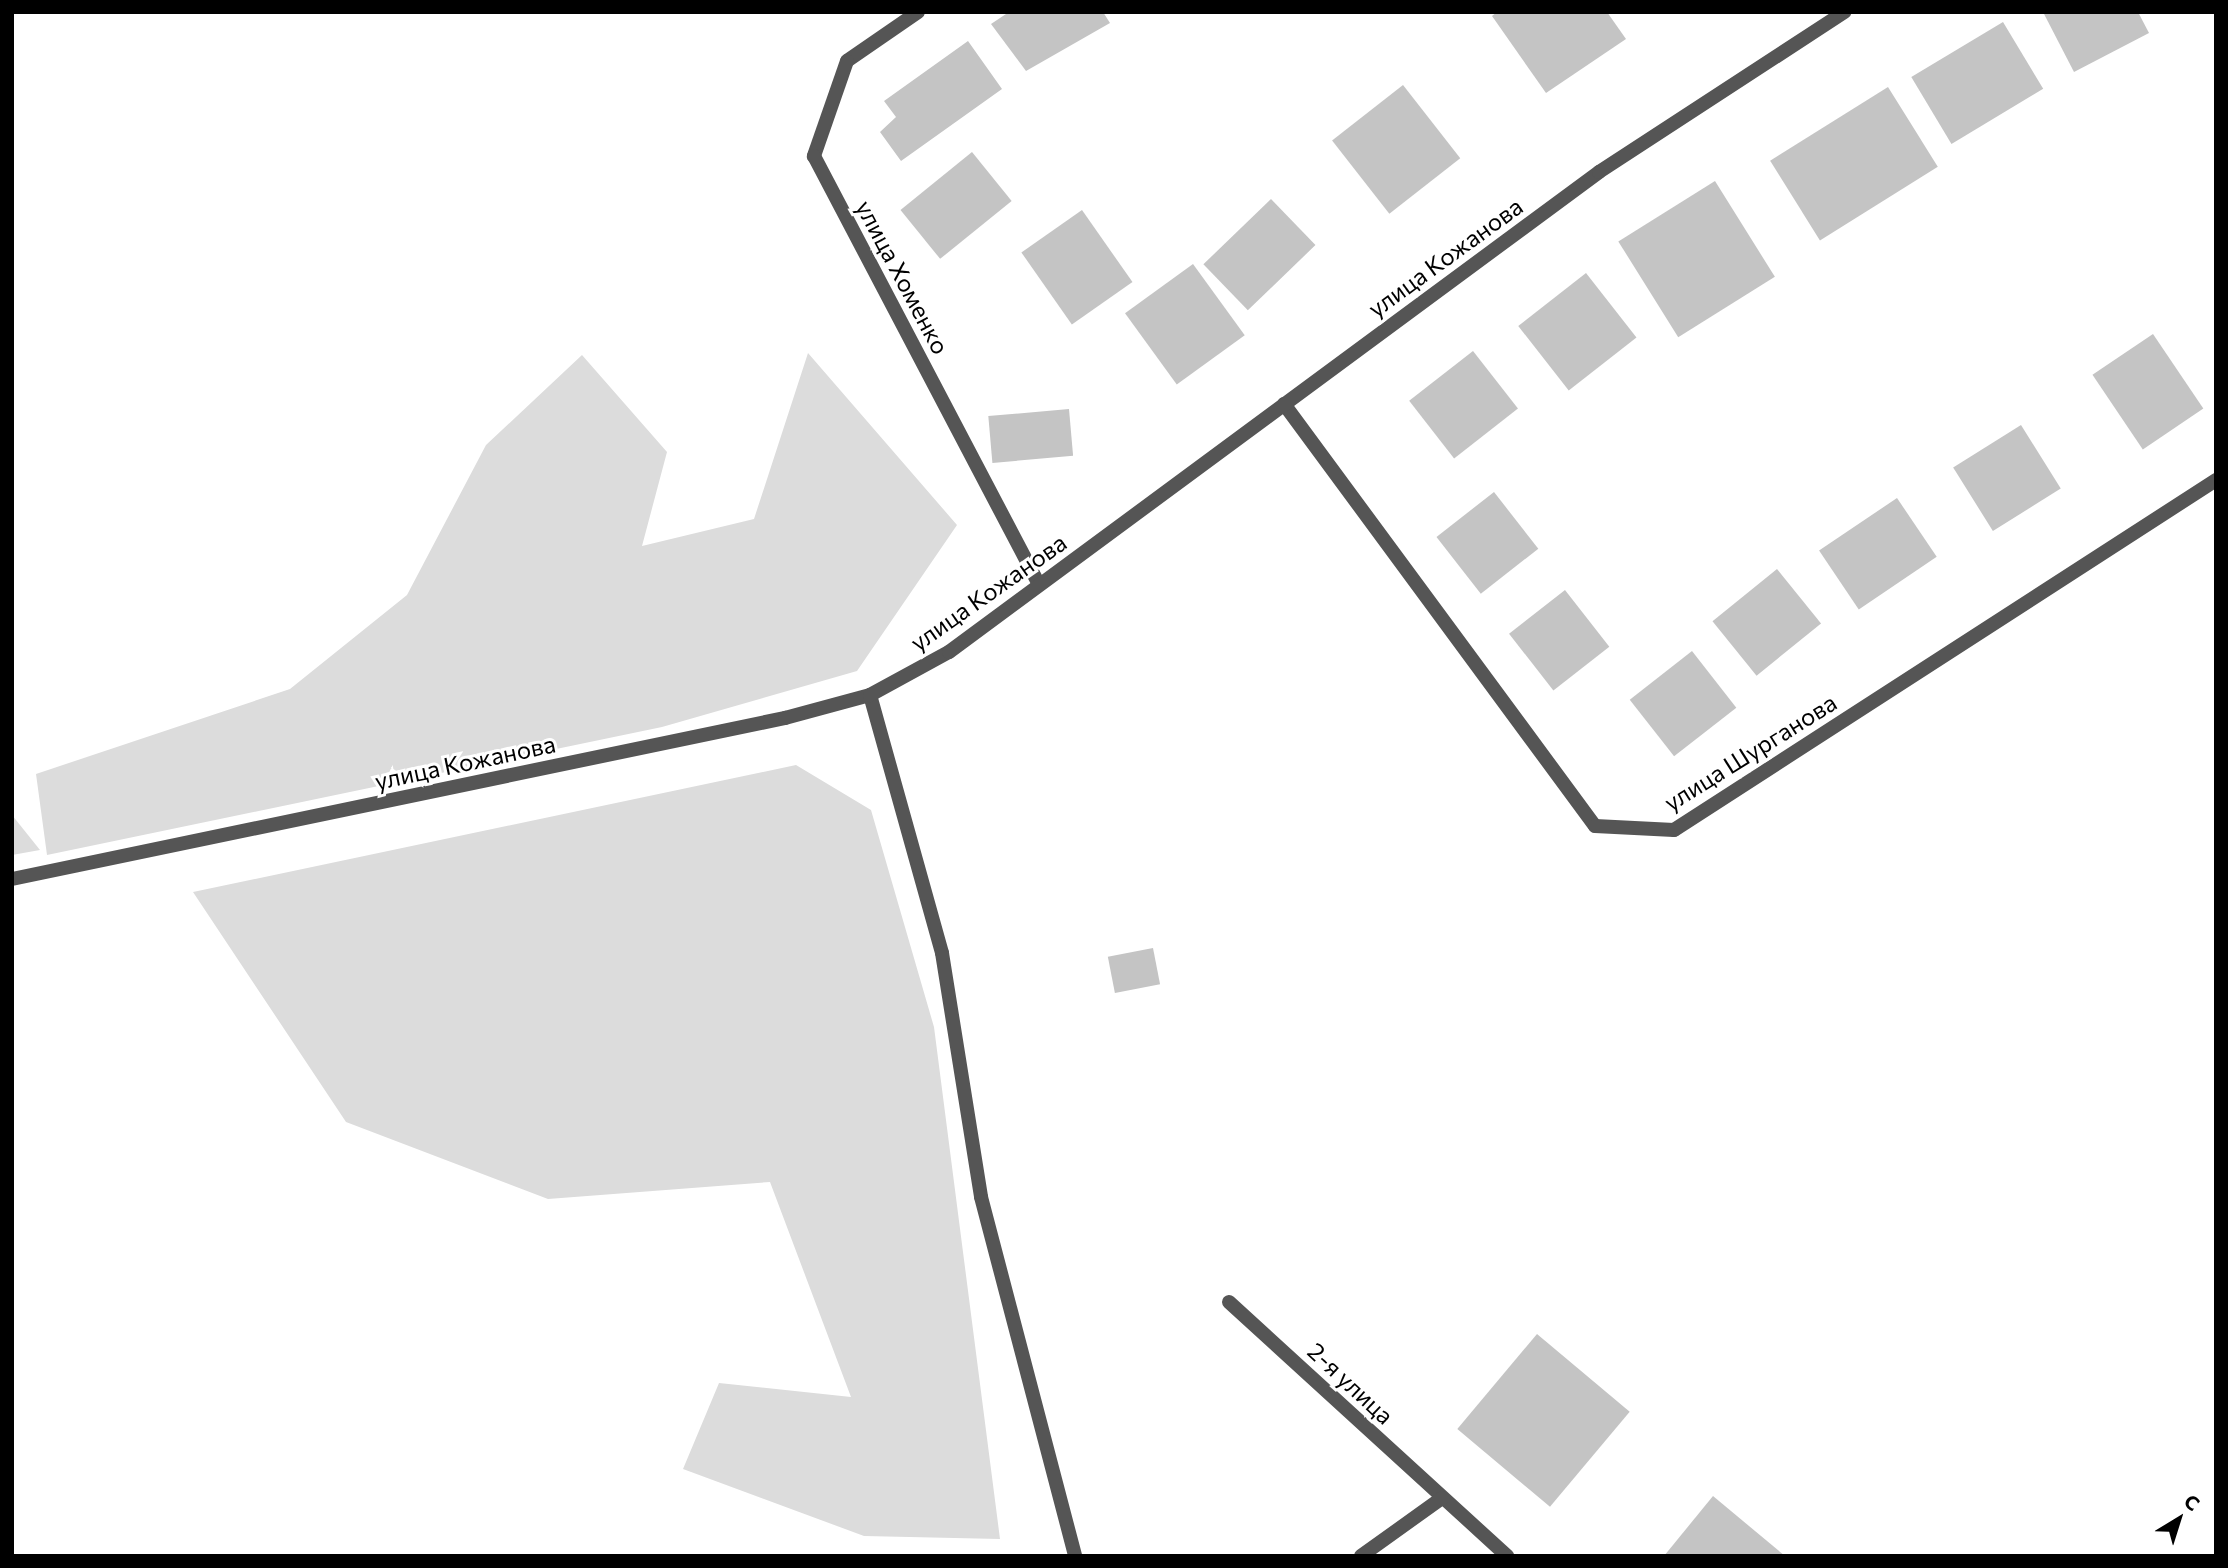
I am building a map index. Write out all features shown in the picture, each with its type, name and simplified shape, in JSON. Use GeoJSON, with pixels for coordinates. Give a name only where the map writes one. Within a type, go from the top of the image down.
{"type":"FeatureCollection","features":[{"type":"Feature","properties":{"kind":"street","name":"улица Хоменко"},"geometry":{"type":"LineString","coordinates":[[918,12],[847,61],[814,156],[1040,585]]}},
{"type":"Feature","properties":{"kind":"street","name":"улица Кожанова"},"geometry":{"type":"LineString","coordinates":[[12,879],[785,718],[870,695],[949,652],[1599,172],[1843,12]]}},
{"type":"Feature","properties":{"kind":"street","name":"улица Шурганова"},"geometry":{"type":"LineString","coordinates":[[1284,404],[1595,826],[1674,830],[2216,480]]}},
{"type":"Feature","properties":{"kind":"street"},"geometry":{"type":"LineString","coordinates":[[870,695],[942,953],[981,1197],[1075,1556]]}},
{"type":"Feature","properties":{"kind":"street","name":"2-я улица"},"geometry":{"type":"LineString","coordinates":[[1229,1302],[1507,1556]]}},
{"type":"Feature","properties":{"kind":"street"},"geometry":{"type":"LineString","coordinates":[[1361,1556],[1442,1498]]}},
{"type":"Feature","properties":{"kind":"shaded area"},"geometry":{"type":"Polygon","coordinates":[[[808,353],[957,525],[857,671],[662,727],[47,855],[36,774],[290,689],[407,595],[486,445],[582,355],[667,452],[642,546],[754,519],[808,353]]]}},
{"type":"Feature","properties":{"kind":"shaded area"},"geometry":{"type":"Polygon","coordinates":[[[796,765],[871,810],[934,1027],[1000,1539],[864,1536],[683,1469],[719,1383],[851,1397],[770,1182],[548,1199],[346,1122],[193,892],[796,765]]]}},
{"type":"Feature","properties":{"kind":"shaded area"},"geometry":{"type":"Polygon","coordinates":[[[12,815],[40,850],[12,855],[12,815]]]}},
{"type":"Feature","properties":{"kind":"building"},"geometry":{"type":"Polygon","coordinates":[[[1009,12],[1103,12],[1110,23],[1026,71],[991,24],[1009,12]]]}},
{"type":"Feature","properties":{"kind":"building"},"geometry":{"type":"Polygon","coordinates":[[[1497,12],[1607,12],[1626,39],[1546,93],[1492,16],[1497,12]]]}},
{"type":"Feature","properties":{"kind":"building"},"geometry":{"type":"Polygon","coordinates":[[[2043,12],[2138,12],[2149,33],[2074,72],[2043,12]]]}},
{"type":"Feature","properties":{"kind":"building"},"geometry":{"type":"Polygon","coordinates":[[[2003,22],[2043,89],[1951,144],[1911,77],[2003,22]]]}},
{"type":"Feature","properties":{"kind":"building"},"geometry":{"type":"Polygon","coordinates":[[[968,41],[1002,89],[901,161],[880,132],[896,117],[884,101],[968,41]]]}},
{"type":"Feature","properties":{"kind":"building"},"geometry":{"type":"Polygon","coordinates":[[[1403,85],[1460,158],[1389,214],[1332,140],[1403,85]]]}},
{"type":"Feature","properties":{"kind":"building"},"geometry":{"type":"Polygon","coordinates":[[[1888,87],[1938,167],[1820,240],[1770,161],[1888,87]]]}},
{"type":"Feature","properties":{"kind":"building"},"geometry":{"type":"Polygon","coordinates":[[[972,152],[1012,201],[940,259],[901,210],[972,152]]]}},
{"type":"Feature","properties":{"kind":"building"},"geometry":{"type":"Polygon","coordinates":[[[1715,181],[1775,277],[1678,337],[1618,241],[1715,181]]]}},
{"type":"Feature","properties":{"kind":"building"},"geometry":{"type":"Polygon","coordinates":[[[1271,199],[1315,245],[1248,310],[1203,264],[1271,199]]]}},
{"type":"Feature","properties":{"kind":"building"},"geometry":{"type":"Polygon","coordinates":[[[1082,210],[1132,282],[1072,325],[1021,252],[1082,210]]]}},
{"type":"Feature","properties":{"kind":"building"},"geometry":{"type":"Polygon","coordinates":[[[1193,264],[1245,335],[1177,385],[1125,313],[1193,264]]]}},
{"type":"Feature","properties":{"kind":"building"},"geometry":{"type":"Polygon","coordinates":[[[1586,273],[1636,338],[1569,391],[1518,326],[1586,273]]]}},
{"type":"Feature","properties":{"kind":"building"},"geometry":{"type":"Polygon","coordinates":[[[2153,334],[2203,409],[2143,449],[2092,375],[2153,334]]]}},
{"type":"Feature","properties":{"kind":"building"},"geometry":{"type":"Polygon","coordinates":[[[1473,351],[1518,409],[1454,458],[1409,401],[1473,351]]]}},
{"type":"Feature","properties":{"kind":"building"},"geometry":{"type":"Polygon","coordinates":[[[1069,409],[1073,456],[992,463],[988,416],[1069,409]]]}},
{"type":"Feature","properties":{"kind":"building"},"geometry":{"type":"Polygon","coordinates":[[[2021,425],[2061,489],[1993,531],[1953,467],[2021,425]]]}},
{"type":"Feature","properties":{"kind":"building"},"geometry":{"type":"Polygon","coordinates":[[[1494,492],[1538,549],[1481,594],[1436,537],[1494,492]]]}},
{"type":"Feature","properties":{"kind":"building"},"geometry":{"type":"Polygon","coordinates":[[[1897,498],[1937,557],[1859,609],[1819,551],[1897,498]]]}},
{"type":"Feature","properties":{"kind":"building"},"geometry":{"type":"Polygon","coordinates":[[[1777,569],[1821,623],[1757,676],[1712,621],[1777,569]]]}},
{"type":"Feature","properties":{"kind":"building"},"geometry":{"type":"Polygon","coordinates":[[[1565,590],[1609,647],[1553,690],[1509,634],[1565,590]]]}},
{"type":"Feature","properties":{"kind":"building"},"geometry":{"type":"Polygon","coordinates":[[[1692,651],[1736,708],[1674,756],[1630,700],[1692,651]]]}},
{"type":"Feature","properties":{"kind":"building"},"geometry":{"type":"Polygon","coordinates":[[[1153,948],[1160,984],[1115,993],[1108,957],[1153,948]]]}},
{"type":"Feature","properties":{"kind":"building"},"geometry":{"type":"Polygon","coordinates":[[[1537,1334],[1630,1412],[1550,1507],[1457,1429],[1537,1334]]]}},
{"type":"Feature","properties":{"kind":"building"},"geometry":{"type":"Polygon","coordinates":[[[1713,1496],[1785,1556],[1664,1556],[1713,1496]]]}}]}
